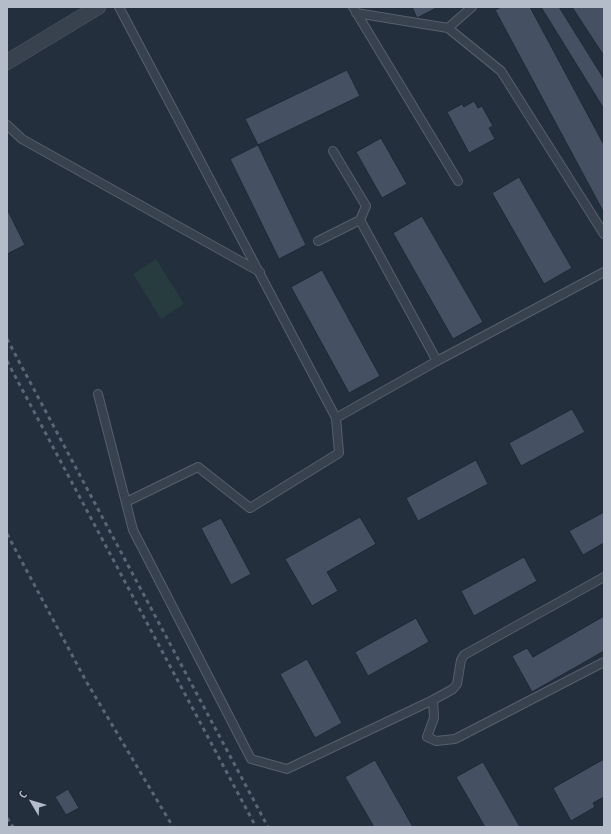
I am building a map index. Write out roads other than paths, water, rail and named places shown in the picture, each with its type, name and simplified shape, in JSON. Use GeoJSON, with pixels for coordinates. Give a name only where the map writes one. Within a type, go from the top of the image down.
{"type":"FeatureCollection","features":[{"type":"Feature","properties":{"kind":"street"},"geometry":{"type":"LineString","coordinates":[[7,62],[98,7]]}},
{"type":"Feature","properties":{"kind":"lane"},"geometry":{"type":"LineString","coordinates":[[119,7],[336,418],[339,453],[250,508],[198,467],[126,502]]}},
{"type":"Feature","properties":{"kind":"lane"},"geometry":{"type":"LineString","coordinates":[[448,28],[472,7]]}},
{"type":"Feature","properties":{"kind":"lane"},"geometry":{"type":"LineString","coordinates":[[354,10],[448,28],[501,71],[604,234]]}},
{"type":"Feature","properties":{"kind":"lane"},"geometry":{"type":"LineString","coordinates":[[354,10],[458,181]]}},
{"type":"Feature","properties":{"kind":"lane"},"geometry":{"type":"LineString","coordinates":[[7,125],[22,139],[260,272]]}},
{"type":"Feature","properties":{"kind":"lane"},"geometry":{"type":"LineString","coordinates":[[318,241],[360,220],[366,206],[333,151]]}},
{"type":"Feature","properties":{"kind":"lane"},"geometry":{"type":"LineString","coordinates":[[360,220],[437,361]]}},
{"type":"Feature","properties":{"kind":"lane"},"geometry":{"type":"LineString","coordinates":[[336,418],[437,361],[604,272]]}},
{"type":"Feature","properties":{"kind":"lane"},"geometry":{"type":"LineString","coordinates":[[98,394],[134,530],[251,759],[286,769],[433,700],[453,689],[457,684],[461,660],[464,655],[604,577]]}},
{"type":"Feature","properties":{"kind":"lane"},"geometry":{"type":"LineString","coordinates":[[433,700],[434,718],[427,737],[436,741],[455,739],[604,662]]}},
{"type":"Feature","properties":{"kind":"railway"},"geometry":{"type":"LineString","coordinates":[[7,339],[268,827]]}},
{"type":"Feature","properties":{"kind":"railway"},"geometry":{"type":"LineString","coordinates":[[7,361],[256,827]]}},
{"type":"Feature","properties":{"kind":"railway"},"geometry":{"type":"LineString","coordinates":[[7,534],[86,681],[173,827]]}},
{"type":"Feature","properties":{"kind":"railway"},"geometry":{"type":"LineString","coordinates":[[7,818],[13,827]]}}]}
